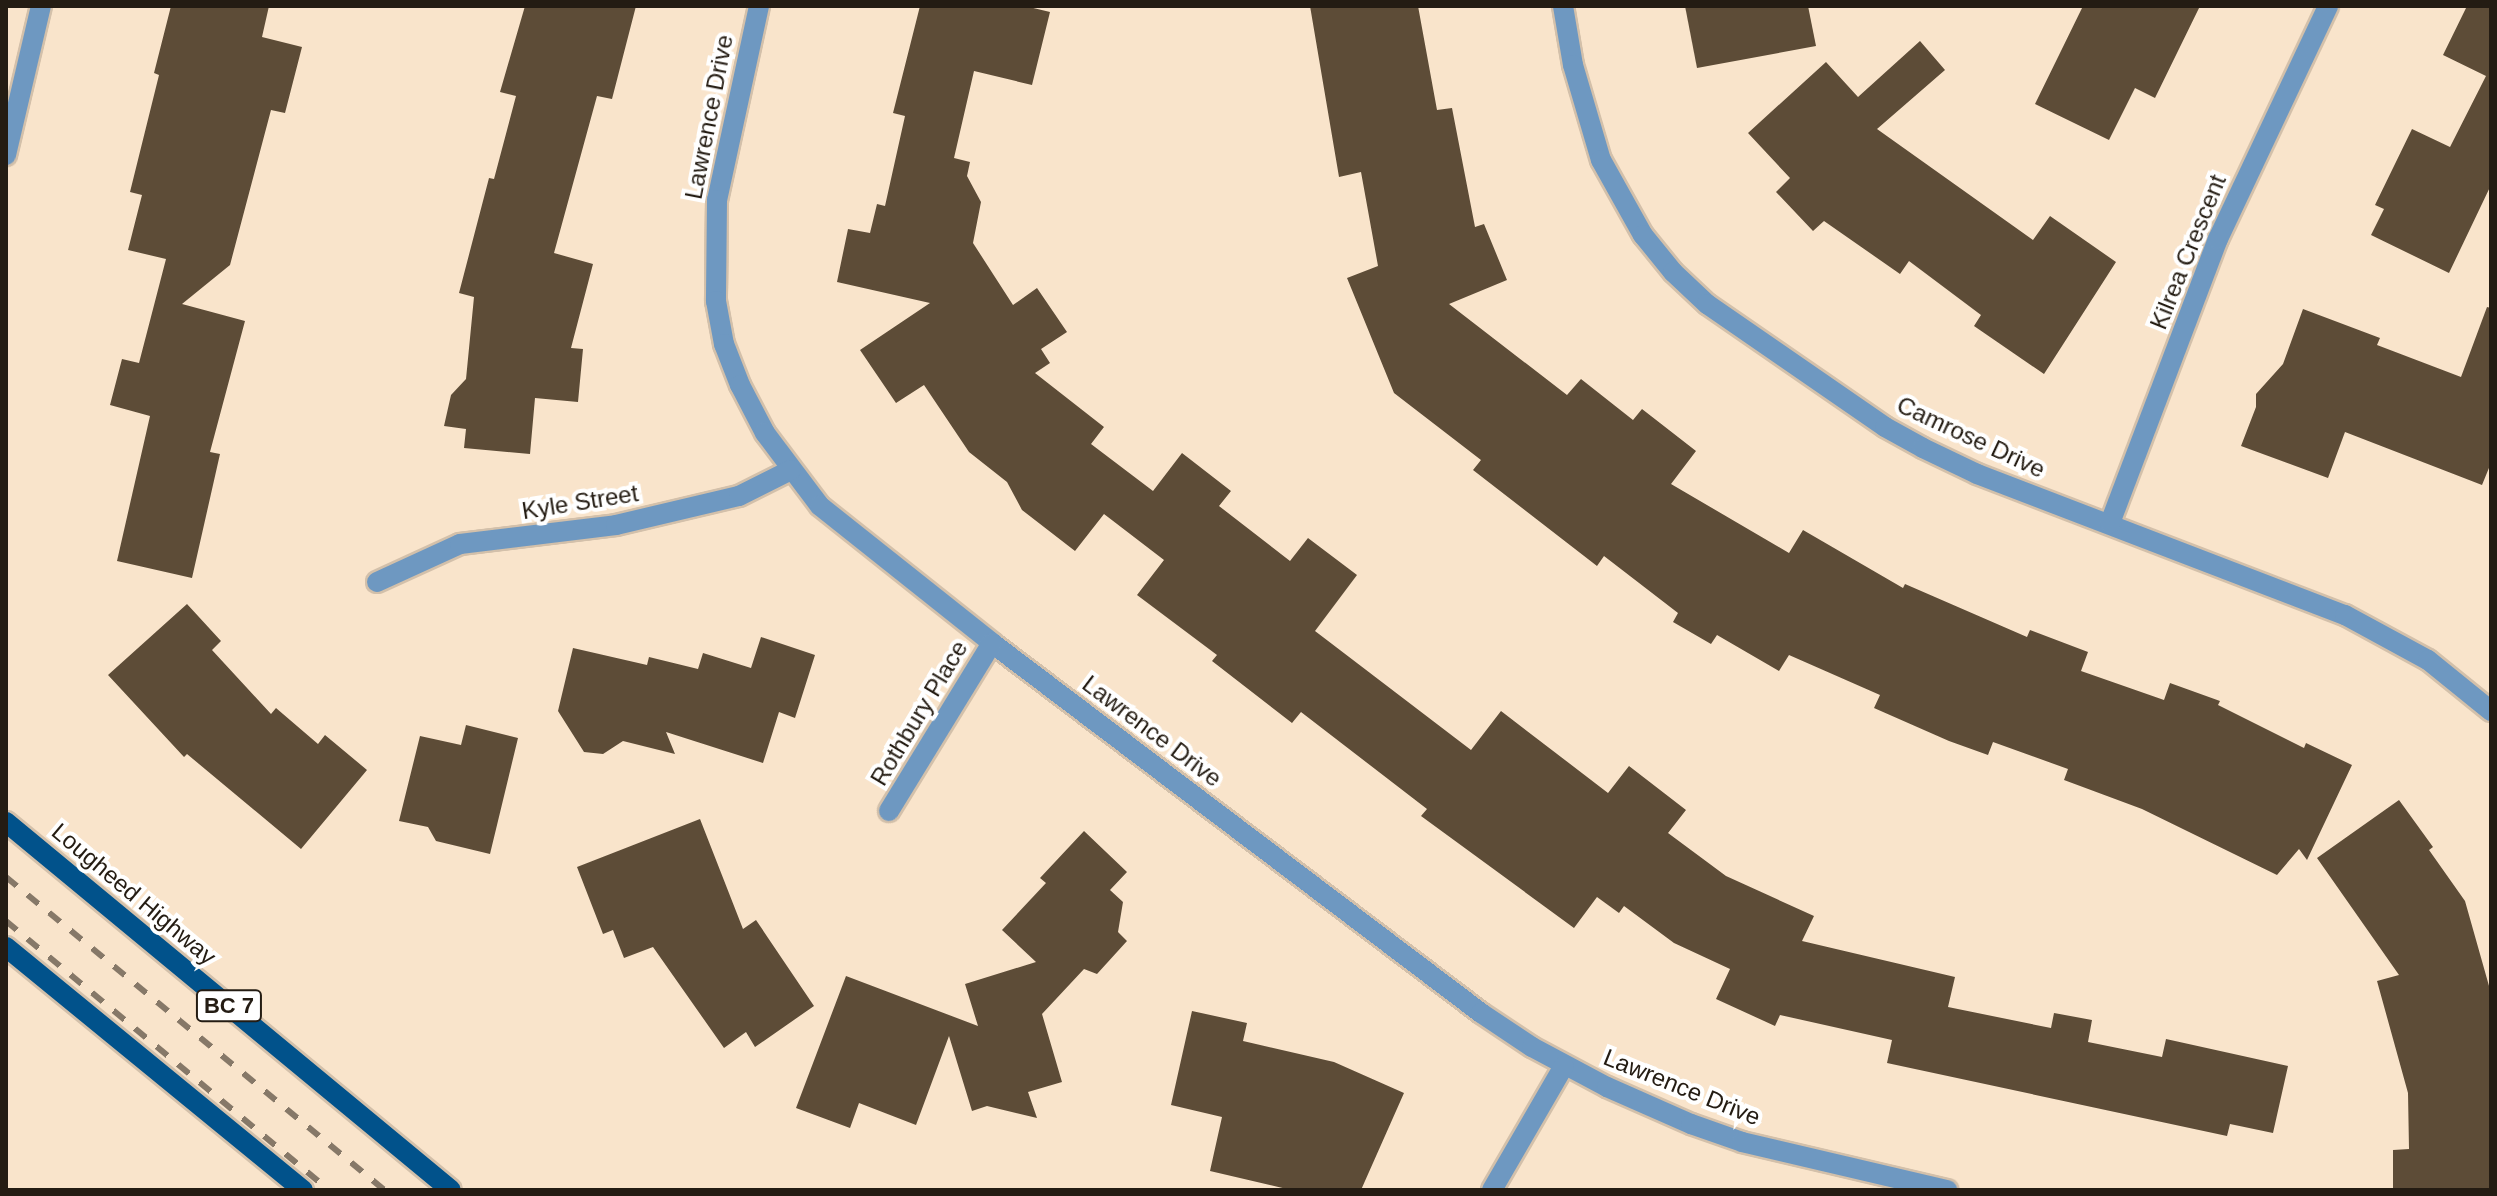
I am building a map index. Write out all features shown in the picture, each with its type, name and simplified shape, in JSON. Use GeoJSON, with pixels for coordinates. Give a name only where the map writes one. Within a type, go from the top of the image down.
{"type":"FeatureCollection","features":[{"type":"Feature","properties":{"kind":"main road","name":"Lougheed Highway"},"geometry":{"type":"LineString","coordinates":[[6,822],[451,1190]]}},
{"type":"Feature","properties":{"kind":"main road"},"geometry":{"type":"LineString","coordinates":[[6,947],[303,1190]]}},
{"type":"Feature","properties":{"kind":"street"},"geometry":{"type":"LineString","coordinates":[[6,155],[41,6]]}},
{"type":"Feature","properties":{"kind":"street","name":"Lawrence Drive"},"geometry":{"type":"LineString","coordinates":[[759,6],[717,200],[716,301],[724,344],[740,385],[791,470],[820,506],[992,643],[1481,1013],[1564,1066],[1691,1124],[1742,1142],[1947,1190]]}},
{"type":"Feature","properties":{"kind":"street","name":"Camrose Drive"},"geometry":{"type":"LineString","coordinates":[[1563,6],[1573,65],[1601,160],[1643,235],[1673,272],[1707,304],[1885,427],[1923,448],[1977,474],[2345,615],[2428,660],[2491,711]]}},
{"type":"Feature","properties":{"kind":"street","name":"Kilrea Crescent"},"geometry":{"type":"LineString","coordinates":[[2110,523],[2218,239],[2328,6]]}},
{"type":"Feature","properties":{"kind":"street","name":"Kyle Street"},"geometry":{"type":"LineString","coordinates":[[377,582],[460,544],[616,525],[739,496],[791,470]]}},
{"type":"Feature","properties":{"kind":"street","name":"Rothbury Place"},"geometry":{"type":"LineString","coordinates":[[889,811],[992,643]]}},
{"type":"Feature","properties":{"kind":"street"},"geometry":{"type":"LineString","coordinates":[[1492,1190],[1564,1066]]}},
{"type":"Feature","properties":{"kind":"building"},"geometry":{"type":"Polygon","coordinates":[[[171,6],[269,6],[262,37],[302,47],[285,113],[271,110],[230,265],[182,304],[245,321],[210,452],[220,454],[192,578],[117,561],[150,416],[110,405],[122,359],[139,363],[166,259],[128,250],[142,195],[130,192],[159,75],[154,73],[171,6]]]}},
{"type":"Feature","properties":{"kind":"building"},"geometry":{"type":"Polygon","coordinates":[[[525,6],[636,6],[612,99],[597,96],[554,253],[593,264],[571,348],[583,349],[578,402],[535,398],[530,454],[464,448],[466,429],[444,426],[451,395],[466,379],[474,297],[459,293],[489,178],[494,179],[516,96],[500,92],[525,6]]]}},
{"type":"Feature","properties":{"kind":"building"},"geometry":{"type":"Polygon","coordinates":[[[920,6],[1025,6],[1050,12],[1032,85],[974,71],[954,158],[970,162],[967,176],[981,202],[973,243],[1013,305],[1037,288],[1067,332],[1041,349],[1050,363],[1035,373],[1104,427],[1091,444],[1153,491],[1182,453],[1231,491],[1219,506],[1290,561],[1308,538],[1357,575],[1315,631],[1471,750],[1501,711],[1608,793],[1629,766],[1686,810],[1668,833],[1726,876],[1814,916],[1802,941],[1955,977],[1948,1007],[2051,1028],[2054,1013],[2092,1020],[2088,1042],[2162,1057],[2166,1039],[2288,1066],[2273,1133],[2230,1124],[2227,1136],[1887,1063],[1892,1040],[1780,1015],[1775,1026],[1716,999],[1730,969],[1674,943],[1624,906],[1619,913],[1597,897],[1574,928],[1421,816],[1427,809],[1301,712],[1292,723],[1212,661],[1217,655],[1137,595],[1164,560],[1104,514],[1075,551],[1022,510],[1007,482],[969,452],[924,385],[896,403],[860,350],[930,303],[837,282],[848,229],[870,233],[877,204],[885,206],[905,116],[893,113],[920,6]]]}},
{"type":"Feature","properties":{"kind":"building"},"geometry":{"type":"Polygon","coordinates":[[[1310,6],[1418,6],[1437,110],[1452,108],[1475,227],[1484,224],[1507,280],[1449,304],[1567,395],[1581,379],[1633,420],[1642,409],[1696,451],[1671,484],[1789,553],[1803,530],[1903,588],[1905,584],[2027,637],[2030,630],[2088,652],[2081,671],[2164,700],[2170,683],[2220,701],[2218,705],[2304,748],[2306,743],[2352,765],[2307,860],[2299,849],[2277,875],[2142,809],[2064,780],[2068,769],[1993,742],[1988,755],[1874,708],[1880,695],[1789,655],[1779,671],[1717,635],[1711,644],[1673,622],[1678,613],[1604,556],[1597,566],[1473,470],[1481,460],[1394,393],[1347,278],[1378,266],[1361,172],[1339,177],[1310,6]]]}},
{"type":"Feature","properties":{"kind":"building"},"geometry":{"type":"Polygon","coordinates":[[[1685,6],[1808,6],[1816,46],[1697,68],[1685,6]]]}},
{"type":"Feature","properties":{"kind":"building"},"geometry":{"type":"Polygon","coordinates":[[[2083,6],[2200,6],[2155,98],[2135,88],[2109,140],[2035,104],[2083,6]]]}},
{"type":"Feature","properties":{"kind":"building"},"geometry":{"type":"Polygon","coordinates":[[[2467,6],[2491,6],[2491,185],[2449,273],[2371,235],[2384,209],[2375,205],[2412,129],[2450,147],[2486,76],[2443,55],[2467,6]]]}},
{"type":"Feature","properties":{"kind":"building"},"geometry":{"type":"Polygon","coordinates":[[[1920,41],[1945,70],[1877,129],[2033,240],[2050,216],[2116,262],[2044,374],[1974,326],[1981,315],[1909,261],[1900,274],[1824,221],[1813,231],[1776,192],[1790,178],[1748,133],[1826,62],[1858,97],[1920,41]]]}},
{"type":"Feature","properties":{"kind":"building"},"geometry":{"type":"Polygon","coordinates":[[[2487,307],[2491,308],[2491,463],[2482,485],[2345,432],[2328,478],[2241,446],[2256,407],[2256,394],[2283,364],[2303,309],[2380,338],[2377,345],[2461,377],[2487,307]]]}},
{"type":"Feature","properties":{"kind":"building"},"geometry":{"type":"Polygon","coordinates":[[[187,604],[221,641],[212,650],[271,714],[276,708],[318,744],[325,735],[367,770],[301,849],[187,754],[184,757],[108,675],[187,604]]]}},
{"type":"Feature","properties":{"kind":"building"},"geometry":{"type":"Polygon","coordinates":[[[761,637],[815,655],[795,718],[779,712],[763,763],[666,732],[675,754],[623,741],[603,754],[584,752],[558,711],[573,648],[647,665],[649,657],[698,669],[703,653],[751,668],[761,637]]]}},
{"type":"Feature","properties":{"kind":"building"},"geometry":{"type":"Polygon","coordinates":[[[466,725],[518,738],[490,854],[436,841],[428,827],[399,821],[420,736],[461,745],[466,725]]]}},
{"type":"Feature","properties":{"kind":"building"},"geometry":{"type":"Polygon","coordinates":[[[2399,800],[2433,847],[2429,850],[2465,901],[2491,993],[2491,1190],[2393,1190],[2393,1150],[2409,1149],[2408,1093],[2377,981],[2399,975],[2317,858],[2399,800]]]}},
{"type":"Feature","properties":{"kind":"building"},"geometry":{"type":"Polygon","coordinates":[[[700,819],[743,929],[756,920],[814,1006],[755,1047],[746,1032],[724,1048],[653,947],[624,958],[613,930],[603,934],[577,867],[700,819]]]}},
{"type":"Feature","properties":{"kind":"building"},"geometry":{"type":"Polygon","coordinates":[[[1084,831],[1127,872],[1110,890],[1123,902],[1118,932],[1127,941],[1097,974],[1084,969],[1042,1014],[1062,1082],[1028,1092],[1037,1118],[987,1106],[972,1111],[949,1036],[916,1125],[859,1103],[850,1128],[796,1108],[846,976],[978,1026],[965,984],[1036,962],[1002,930],[1046,883],[1040,878],[1084,831]]]}},
{"type":"Feature","properties":{"kind":"building"},"geometry":{"type":"Polygon","coordinates":[[[1192,1011],[1247,1023],[1243,1041],[1334,1062],[1404,1093],[1361,1190],[1291,1190],[1210,1171],[1222,1117],[1171,1105],[1192,1011]]]}},
{"type":"Feature","properties":{"kind":"railway"},"geometry":{"type":"LineString","coordinates":[[6,877],[385,1190]]}},
{"type":"Feature","properties":{"kind":"railway"},"geometry":{"type":"LineString","coordinates":[[6,921],[329,1190]]}}]}
